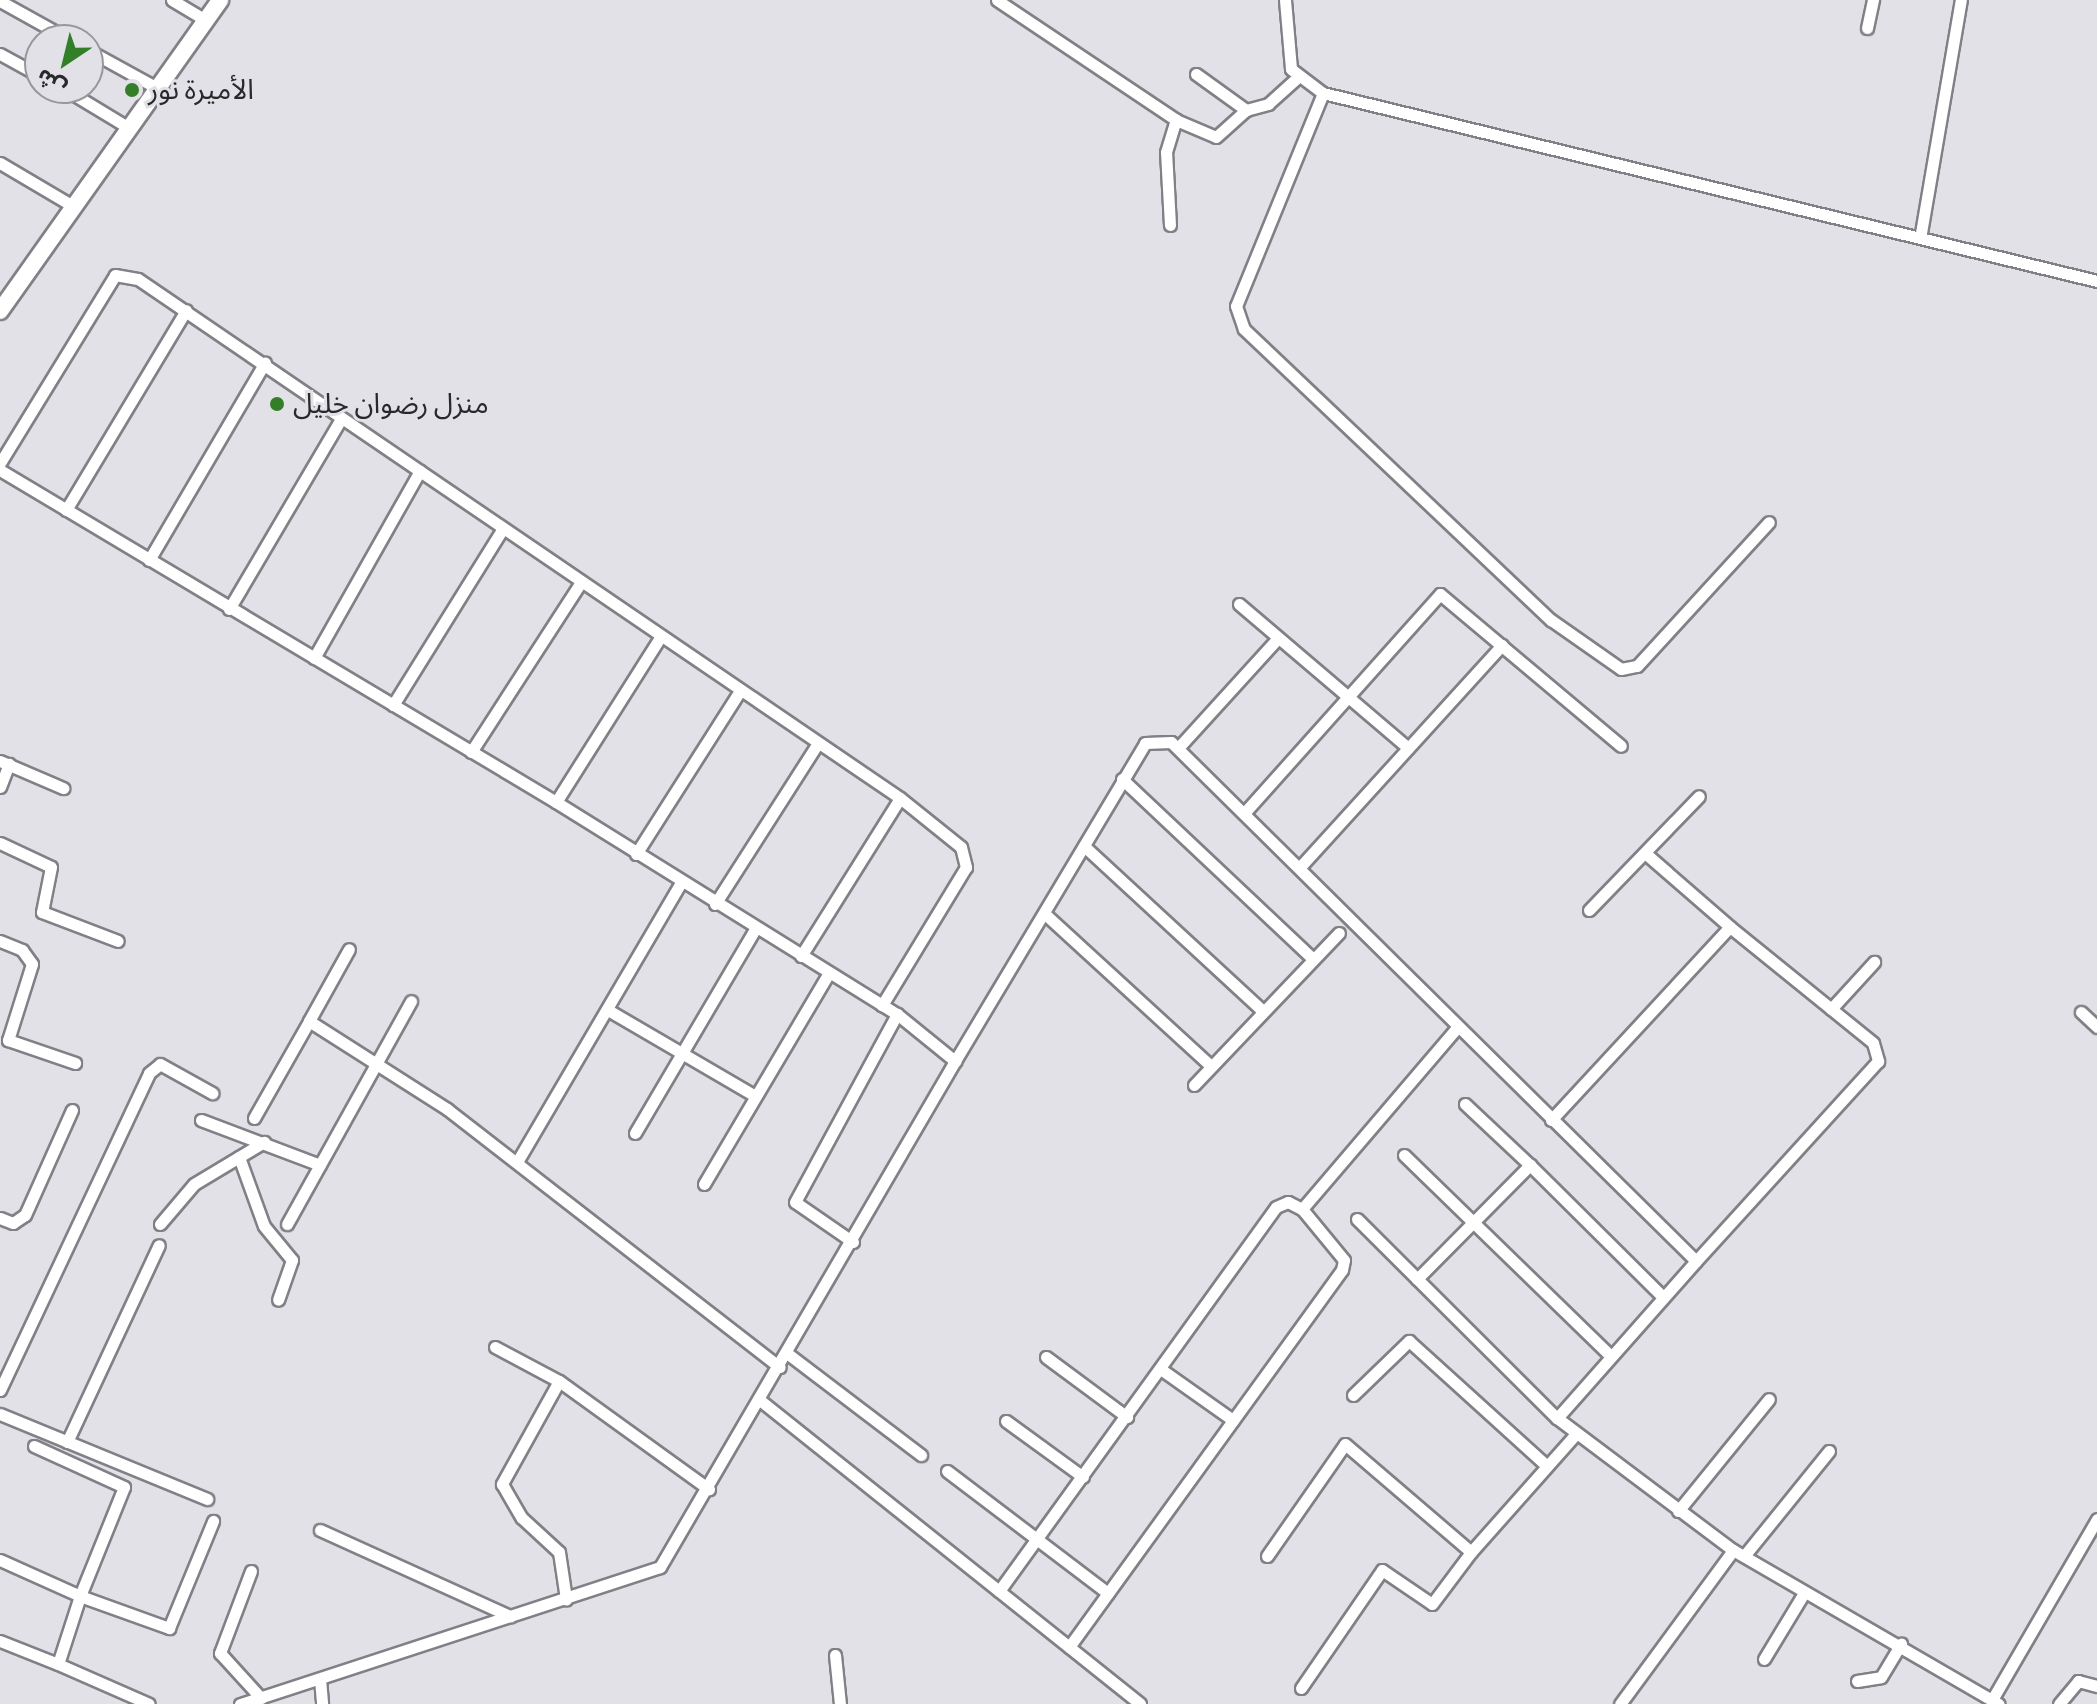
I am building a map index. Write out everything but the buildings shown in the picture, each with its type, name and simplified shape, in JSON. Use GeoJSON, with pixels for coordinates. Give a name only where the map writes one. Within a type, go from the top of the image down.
{"type":"FeatureCollection","features":[{"type":"Feature","properties":{"kind":"main road"},"geometry":{"type":"LineString","coordinates":[[0,311],[220,0]]}},
{"type":"Feature","properties":{"kind":"street"},"geometry":{"type":"LineString","coordinates":[[172,0],[205,20]]}},
{"type":"Feature","properties":{"kind":"street"},"geometry":{"type":"LineString","coordinates":[[997,0],[1176,120],[1216,137],[1246,110],[1268,104],[1297,78]]}},
{"type":"Feature","properties":{"kind":"street"},"geometry":{"type":"LineString","coordinates":[[1285,0],[1297,78]]}},
{"type":"Feature","properties":{"kind":"street"},"geometry":{"type":"LineString","coordinates":[[1867,28],[1873,0]]}},
{"type":"Feature","properties":{"kind":"street"},"geometry":{"type":"LineString","coordinates":[[1921,233],[1961,0]]}},
{"type":"Feature","properties":{"kind":"street"},"geometry":{"type":"LineString","coordinates":[[0,1],[41,24]]}},
{"type":"Feature","properties":{"kind":"street"},"geometry":{"type":"LineString","coordinates":[[0,54],[24,67]]}},
{"type":"Feature","properties":{"kind":"street"},"geometry":{"type":"LineString","coordinates":[[104,59],[157,88]]}},
{"type":"Feature","properties":{"kind":"street"},"geometry":{"type":"LineString","coordinates":[[1196,74],[1246,110]]}},
{"type":"Feature","properties":{"kind":"street"},"geometry":{"type":"LineString","coordinates":[[1297,78],[1323,93],[1921,233],[2097,281]]}},
{"type":"Feature","properties":{"kind":"street"},"geometry":{"type":"LineString","coordinates":[[1323,93],[1236,306],[1244,329],[1551,620],[1621,669],[1637,666],[1769,522]]}},
{"type":"Feature","properties":{"kind":"street"},"geometry":{"type":"LineString","coordinates":[[89,104],[129,128]]}},
{"type":"Feature","properties":{"kind":"street"},"geometry":{"type":"LineString","coordinates":[[1170,225],[1166,152],[1176,120]]}},
{"type":"Feature","properties":{"kind":"street"},"geometry":{"type":"LineString","coordinates":[[0,163],[73,206]]}},
{"type":"Feature","properties":{"kind":"street"},"geometry":{"type":"LineString","coordinates":[[0,463],[115,275],[129,274],[265,362],[341,419],[900,798],[961,847],[966,867],[882,1005]]}},
{"type":"Feature","properties":{"kind":"street"},"geometry":{"type":"LineString","coordinates":[[66,510],[186,310]]}},
{"type":"Feature","properties":{"kind":"street"},"geometry":{"type":"LineString","coordinates":[[149,560],[265,362]]}},
{"type":"Feature","properties":{"kind":"street"},"geometry":{"type":"LineString","coordinates":[[229,609],[341,419]]}},
{"type":"Feature","properties":{"kind":"street"},"geometry":{"type":"LineString","coordinates":[[0,470],[556,802],[755,929],[897,1014],[955,1061]]}},
{"type":"Feature","properties":{"kind":"street"},"geometry":{"type":"LineString","coordinates":[[314,658],[420,471]]}},
{"type":"Feature","properties":{"kind":"street"},"geometry":{"type":"LineString","coordinates":[[393,705],[503,528]]}},
{"type":"Feature","properties":{"kind":"street"},"geometry":{"type":"LineString","coordinates":[[471,752],[581,582]]}},
{"type":"Feature","properties":{"kind":"street"},"geometry":{"type":"LineString","coordinates":[[1246,811],[1435,595],[1447,596],[1621,746]]}},
{"type":"Feature","properties":{"kind":"street"},"geometry":{"type":"LineString","coordinates":[[1239,604],[1408,748]]}},
{"type":"Feature","properties":{"kind":"street"},"geometry":{"type":"LineString","coordinates":[[556,802],[661,636]]}},
{"type":"Feature","properties":{"kind":"street"},"geometry":{"type":"LineString","coordinates":[[1178,748],[1278,638]]}},
{"type":"Feature","properties":{"kind":"street"},"geometry":{"type":"LineString","coordinates":[[1300,867],[1502,645]]}},
{"type":"Feature","properties":{"kind":"street"},"geometry":{"type":"LineString","coordinates":[[636,854],[740,691]]}},
{"type":"Feature","properties":{"kind":"street"},"geometry":{"type":"LineString","coordinates":[[240,1704],[653,1573],[709,1489],[955,1061],[1148,739],[1178,748],[1246,811],[1455,1030],[1696,1261]]}},
{"type":"Feature","properties":{"kind":"street"},"geometry":{"type":"LineString","coordinates":[[715,904],[818,743]]}},
{"type":"Feature","properties":{"kind":"street"},"geometry":{"type":"LineString","coordinates":[[0,787],[5,763],[63,788]]}},
{"type":"Feature","properties":{"kind":"street"},"geometry":{"type":"LineString","coordinates":[[1122,779],[1312,958]]}},
{"type":"Feature","properties":{"kind":"street"},"geometry":{"type":"LineString","coordinates":[[1589,910],[1699,796]]}},
{"type":"Feature","properties":{"kind":"street"},"geometry":{"type":"LineString","coordinates":[[801,956],[900,798]]}},
{"type":"Feature","properties":{"kind":"street"},"geometry":{"type":"LineString","coordinates":[[0,843],[51,867],[42,912],[118,941]]}},
{"type":"Feature","properties":{"kind":"street"},"geometry":{"type":"LineString","coordinates":[[1084,846],[1262,1010]]}},
{"type":"Feature","properties":{"kind":"street"},"geometry":{"type":"LineString","coordinates":[[1557,1418],[1878,1061],[1873,1043],[1730,927],[1645,853]]}},
{"type":"Feature","properties":{"kind":"street"},"geometry":{"type":"LineString","coordinates":[[517,1162],[681,882]]}},
{"type":"Feature","properties":{"kind":"street"},"geometry":{"type":"LineString","coordinates":[[1045,914],[1211,1066]]}},
{"type":"Feature","properties":{"kind":"street"},"geometry":{"type":"LineString","coordinates":[[1551,1120],[1730,927]]}},
{"type":"Feature","properties":{"kind":"street"},"geometry":{"type":"LineString","coordinates":[[635,1133],[755,929]]}},
{"type":"Feature","properties":{"kind":"street"},"geometry":{"type":"LineString","coordinates":[[1194,1085],[1262,1010],[1339,933]]}},
{"type":"Feature","properties":{"kind":"street"},"geometry":{"type":"LineString","coordinates":[[0,941],[22,950],[32,964],[4,1038],[75,1063]]}},
{"type":"Feature","properties":{"kind":"street"},"geometry":{"type":"LineString","coordinates":[[254,1118],[349,949]]}},
{"type":"Feature","properties":{"kind":"street"},"geometry":{"type":"LineString","coordinates":[[1831,1009],[1874,962]]}},
{"type":"Feature","properties":{"kind":"street"},"geometry":{"type":"LineString","coordinates":[[704,1184],[829,973]]}},
{"type":"Feature","properties":{"kind":"street"},"geometry":{"type":"LineString","coordinates":[[287,1224],[411,1001]]}},
{"type":"Feature","properties":{"kind":"street"},"geometry":{"type":"LineString","coordinates":[[608,1010],[755,1096]]}},
{"type":"Feature","properties":{"kind":"street"},"geometry":{"type":"LineString","coordinates":[[2081,1012],[2097,1027]]}},
{"type":"Feature","properties":{"kind":"street"},"geometry":{"type":"LineString","coordinates":[[853,1242],[797,1208],[797,1195],[897,1014]]}},
{"type":"Feature","properties":{"kind":"street"},"geometry":{"type":"LineString","coordinates":[[309,1021],[517,1162],[780,1367]]}},
{"type":"Feature","properties":{"kind":"street"},"geometry":{"type":"LineString","coordinates":[[1302,1209],[1455,1030]]}},
{"type":"Feature","properties":{"kind":"street"},"geometry":{"type":"LineString","coordinates":[[0,1390],[149,1073],[160,1064],[212,1093]]}},
{"type":"Feature","properties":{"kind":"street"},"geometry":{"type":"LineString","coordinates":[[1465,1104],[1663,1297]]}},
{"type":"Feature","properties":{"kind":"street"},"geometry":{"type":"LineString","coordinates":[[0,1218],[13,1223],[25,1215],[72,1110]]}},
{"type":"Feature","properties":{"kind":"street"},"geometry":{"type":"LineString","coordinates":[[201,1120],[320,1165]]}},
{"type":"Feature","properties":{"kind":"street"},"geometry":{"type":"LineString","coordinates":[[160,1224],[194,1184],[264,1142]]}},
{"type":"Feature","properties":{"kind":"street"},"geometry":{"type":"LineString","coordinates":[[1404,1155],[1611,1356]]}},
{"type":"Feature","properties":{"kind":"street"},"geometry":{"type":"LineString","coordinates":[[239,1157],[264,1226],[292,1260],[278,1300]]}},
{"type":"Feature","properties":{"kind":"street"},"geometry":{"type":"LineString","coordinates":[[1417,1279],[1530,1165]]}},
{"type":"Feature","properties":{"kind":"street"},"geometry":{"type":"LineString","coordinates":[[999,1591],[1162,1370],[1276,1207],[1288,1202],[1302,1209],[1344,1260],[1342,1270],[1069,1647]]}},
{"type":"Feature","properties":{"kind":"street"},"geometry":{"type":"LineString","coordinates":[[1357,1219],[1575,1435],[1738,1553],[1996,1701],[2097,1519]]}},
{"type":"Feature","properties":{"kind":"street"},"geometry":{"type":"LineString","coordinates":[[67,1442],[159,1245]]}},
{"type":"Feature","properties":{"kind":"street"},"geometry":{"type":"LineString","coordinates":[[1353,1395],[1409,1341],[1547,1466]]}},
{"type":"Feature","properties":{"kind":"street"},"geometry":{"type":"LineString","coordinates":[[495,1347],[559,1381],[709,1489]]}},
{"type":"Feature","properties":{"kind":"street"},"geometry":{"type":"LineString","coordinates":[[788,1354],[921,1455]]}},
{"type":"Feature","properties":{"kind":"street"},"geometry":{"type":"LineString","coordinates":[[1046,1357],[1127,1417]]}},
{"type":"Feature","properties":{"kind":"street"},"geometry":{"type":"LineString","coordinates":[[1162,1370],[1233,1420]]}},
{"type":"Feature","properties":{"kind":"street"},"geometry":{"type":"LineString","coordinates":[[559,1381],[502,1484],[522,1518],[559,1552],[566,1599]]}},
{"type":"Feature","properties":{"kind":"street"},"geometry":{"type":"LineString","coordinates":[[1678,1511],[1769,1399]]}},
{"type":"Feature","properties":{"kind":"street"},"geometry":{"type":"LineString","coordinates":[[761,1401],[1140,1704]]}},
{"type":"Feature","properties":{"kind":"street"},"geometry":{"type":"LineString","coordinates":[[0,1414],[207,1499]]}},
{"type":"Feature","properties":{"kind":"street"},"geometry":{"type":"LineString","coordinates":[[1006,1421],[1083,1477]]}},
{"type":"Feature","properties":{"kind":"street"},"geometry":{"type":"LineString","coordinates":[[1301,1688],[1382,1570],[1432,1604],[1471,1552],[1575,1435]]}},
{"type":"Feature","properties":{"kind":"street"},"geometry":{"type":"LineString","coordinates":[[1267,1556],[1341,1447],[1352,1443],[1471,1552]]}},
{"type":"Feature","properties":{"kind":"street"},"geometry":{"type":"LineString","coordinates":[[34,1446],[124,1487],[80,1596],[58,1664]]}},
{"type":"Feature","properties":{"kind":"street"},"geometry":{"type":"LineString","coordinates":[[1620,1704],[1738,1553],[1829,1451]]}},
{"type":"Feature","properties":{"kind":"street"},"geometry":{"type":"LineString","coordinates":[[947,1471],[1108,1593]]}},
{"type":"Feature","properties":{"kind":"street"},"geometry":{"type":"LineString","coordinates":[[0,1560],[80,1596],[169,1628],[213,1521]]}},
{"type":"Feature","properties":{"kind":"street"},"geometry":{"type":"LineString","coordinates":[[320,1530],[510,1616]]}},
{"type":"Feature","properties":{"kind":"street"},"geometry":{"type":"LineString","coordinates":[[251,1571],[220,1653],[261,1698]]}},
{"type":"Feature","properties":{"kind":"street"},"geometry":{"type":"LineString","coordinates":[[1764,1659],[1804,1593]]}},
{"type":"Feature","properties":{"kind":"street"},"geometry":{"type":"LineString","coordinates":[[0,1641],[149,1704]]}},
{"type":"Feature","properties":{"kind":"street"},"geometry":{"type":"LineString","coordinates":[[1857,1681],[1881,1677],[1901,1644]]}},
{"type":"Feature","properties":{"kind":"street"},"geometry":{"type":"LineString","coordinates":[[835,1655],[840,1704]]}},
{"type":"Feature","properties":{"kind":"street"},"geometry":{"type":"LineString","coordinates":[[320,1679],[322,1704]]}},
{"type":"Feature","properties":{"kind":"street"},"geometry":{"type":"LineString","coordinates":[[2059,1704],[2078,1681],[2097,1686]]}},
{"type":"Feature","properties":{"kind":"place","name":"الأميرة نور"},"geometry":{"type":"Point","coordinates":[132,90]}},
{"type":"Feature","properties":{"kind":"place","name":"منزل رضوان خليل"},"geometry":{"type":"Point","coordinates":[277,404]}}]}
